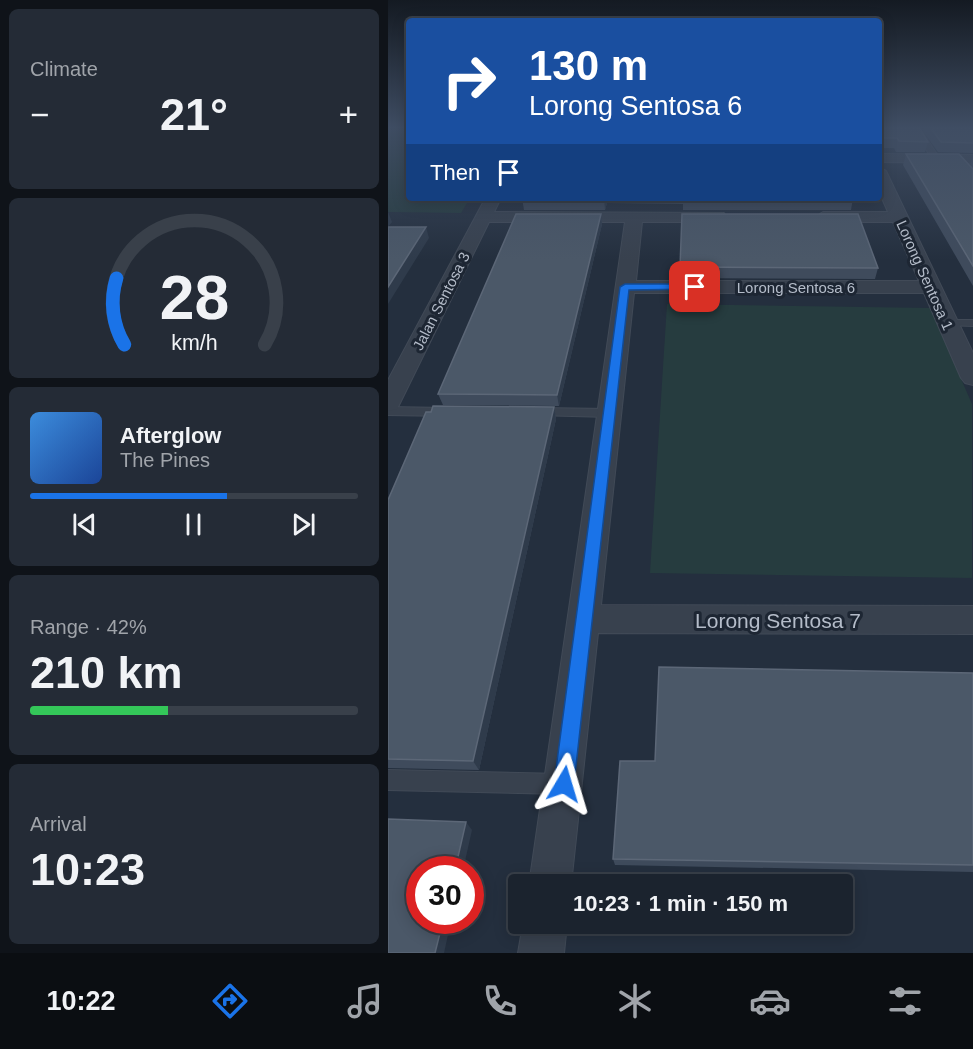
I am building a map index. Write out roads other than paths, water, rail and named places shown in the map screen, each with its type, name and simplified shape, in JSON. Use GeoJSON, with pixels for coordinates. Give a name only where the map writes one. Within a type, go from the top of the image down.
{"type":"FeatureCollection","features":[{"type":"Feature","properties":{"kind":"street","name":"Lorong Sentosa 1"},"geometry":{"type":"LineString","coordinates":[[882,180],[973,378]]}},
{"type":"Feature","properties":{"kind":"street","name":"Jalan Sentosa 3"},"geometry":{"type":"LineString","coordinates":[[388,403],[492,201]]}},
{"type":"Feature","properties":{"kind":"street"},"geometry":{"type":"LineString","coordinates":[[484,216],[736,217]]}},
{"type":"Feature","properties":{"kind":"street"},"geometry":{"type":"LineString","coordinates":[[552,874],[634,217]]}},
{"type":"Feature","properties":{"kind":"street"},"geometry":{"type":"LineString","coordinates":[[806,217],[899,217]]}},
{"type":"Feature","properties":{"kind":"street","name":"Lorong Sentosa 6"},"geometry":{"type":"LineString","coordinates":[[625,287],[931,287]]}},
{"type":"Feature","properties":{"kind":"street","name":"Lorong Sentosa 7"},"geometry":{"type":"LineString","coordinates":[[583,619],[973,620]]}},
{"type":"Feature","properties":{"kind":"street"},"geometry":{"type":"LineString","coordinates":[[541,953],[544,934]]}},
{"type":"Feature","properties":{"kind":"lane"},"geometry":{"type":"LineString","coordinates":[[947,323],[973,323]]}},
{"type":"Feature","properties":{"kind":"lane"},"geometry":{"type":"LineString","coordinates":[[388,411],[459,412]]}},
{"type":"Feature","properties":{"kind":"lane"},"geometry":{"type":"LineString","coordinates":[[529,412],[608,413]]}},
{"type":"Feature","properties":{"kind":"lane"},"geometry":{"type":"LineString","coordinates":[[388,780],[564,784]]}}]}
